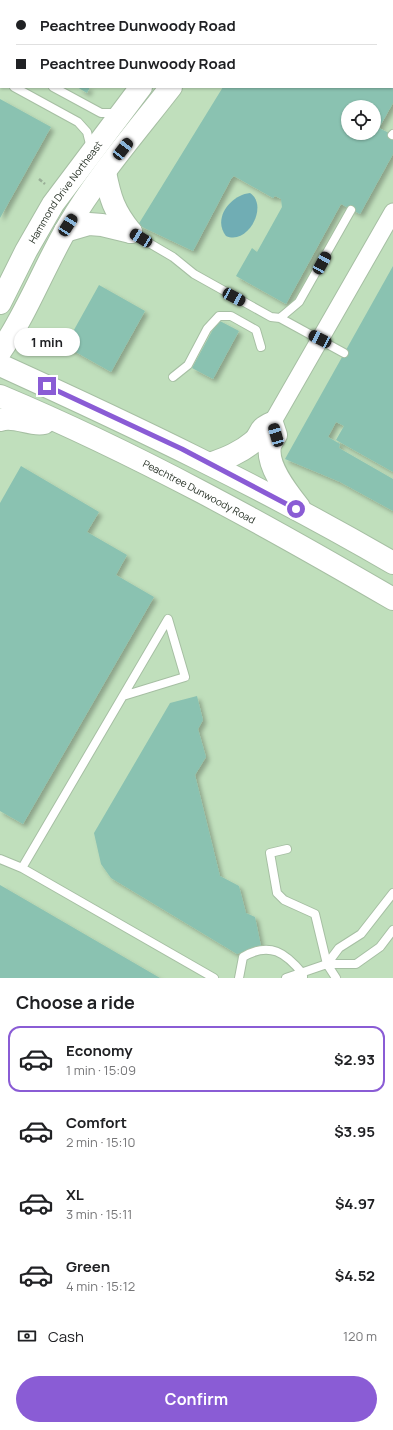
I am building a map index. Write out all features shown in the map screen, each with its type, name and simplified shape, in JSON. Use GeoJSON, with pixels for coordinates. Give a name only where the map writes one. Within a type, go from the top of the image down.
{"type":"FeatureCollection","features":[{"type":"Feature","properties":{"kind":"main road","name":"Hammond Drive Northeast"},"geometry":{"type":"LineString","coordinates":[[0,303],[42,220],[91,151],[140,88]]}},
{"type":"Feature","properties":{"kind":"main road"},"geometry":{"type":"LineString","coordinates":[[0,352],[13,334],[47,263],[65,231],[105,172],[170,88]]}},
{"type":"Feature","properties":{"kind":"main road"},"geometry":{"type":"LineString","coordinates":[[105,172],[110,199],[118,216],[130,232]]}},
{"type":"Feature","properties":{"kind":"main road"},"geometry":{"type":"LineString","coordinates":[[65,231],[89,224],[102,224],[130,232]]}},
{"type":"Feature","properties":{"kind":"main road"},"geometry":{"type":"LineString","coordinates":[[0,365],[84,403],[210,464],[393,563]]}},
{"type":"Feature","properties":{"kind":"main road","name":"Peachtree Dunwoody Road"},"geometry":{"type":"LineString","coordinates":[[0,396],[111,446],[304,547],[393,599]]}},
{"type":"Feature","properties":{"kind":"main road"},"geometry":{"type":"LineString","coordinates":[[0,420],[22,420],[38,424],[55,420]]}},
{"type":"Feature","properties":{"kind":"main road"},"geometry":{"type":"LineString","coordinates":[[210,464],[244,449],[255,440],[262,428],[272,423],[276,435],[270,447],[275,472],[303,513]]}},
{"type":"Feature","properties":{"kind":"street"},"geometry":{"type":"LineString","coordinates":[[272,423],[393,212]]}},
{"type":"Feature","properties":{"kind":"lane"},"geometry":{"type":"LineString","coordinates":[[16,88],[78,122],[87,132],[91,151]]}},
{"type":"Feature","properties":{"kind":"lane"},"geometry":{"type":"LineString","coordinates":[[55,88],[101,113],[109,114],[122,112]]}},
{"type":"Feature","properties":{"kind":"lane"},"geometry":{"type":"LineString","coordinates":[[280,318],[299,302],[351,210]]}},
{"type":"Feature","properties":{"kind":"lane"},"geometry":{"type":"LineString","coordinates":[[130,232],[221,290],[271,317],[280,318],[344,353]]}},
{"type":"Feature","properties":{"kind":"lane"},"geometry":{"type":"LineString","coordinates":[[174,377],[188,365],[207,329],[219,316],[231,316],[256,330],[261,347]]}},
{"type":"Feature","properties":{"kind":"lane"},"geometry":{"type":"LineString","coordinates":[[22,868],[168,619],[185,677],[123,696]]}},
{"type":"Feature","properties":{"kind":"lane"},"geometry":{"type":"LineString","coordinates":[[287,849],[270,853],[277,893],[284,900],[315,914],[327,964],[336,978]]}},
{"type":"Feature","properties":{"kind":"lane"},"geometry":{"type":"LineString","coordinates":[[0,859],[22,868],[214,978]]}},
{"type":"Feature","properties":{"kind":"lane"},"geometry":{"type":"LineString","coordinates":[[327,964],[339,948],[362,934],[393,893]]}},
{"type":"Feature","properties":{"kind":"lane"},"geometry":{"type":"LineString","coordinates":[[286,978],[303,976],[327,964],[356,964],[380,947],[393,930]]}},
{"type":"Feature","properties":{"kind":"lane"},"geometry":{"type":"LineString","coordinates":[[239,978],[243,957],[259,950],[268,949],[277,951],[290,958],[303,976]]}},
{"type":"Feature","properties":{"kind":"path"},"geometry":{"type":"LineString","coordinates":[[39,179],[45,184]]}},
{"type":"Feature","properties":{"kind":"shaded area"},"geometry":{"type":"Polygon","coordinates":[[[0,88],[393,88],[393,978],[0,978],[0,88]]]}},
{"type":"Feature","properties":{"kind":"water"},"geometry":{"type":"Polygon","coordinates":[[[250,193],[255,199],[257,206],[257,215],[253,223],[242,235],[234,238],[226,236],[222,229],[222,215],[230,203],[236,198],[250,193]]]}},
{"type":"Feature","properties":{"kind":"building"},"geometry":{"type":"Polygon","coordinates":[[[79,88],[90,88],[87,93],[79,88]]]}},
{"type":"Feature","properties":{"kind":"building"},"geometry":{"type":"Polygon","coordinates":[[[222,88],[393,88],[393,103],[381,124],[381,100],[341,100],[341,140],[381,140],[381,129],[393,135],[393,154],[360,214],[341,204],[286,304],[236,276],[252,248],[257,252],[282,207],[281,199],[275,196],[273,198],[234,176],[193,251],[138,225],[222,88]]]}},
{"type":"Feature","properties":{"kind":"building"},"geometry":{"type":"Polygon","coordinates":[[[0,99],[51,127],[0,218],[0,99]]]}},
{"type":"Feature","properties":{"kind":"building"},"geometry":{"type":"Polygon","coordinates":[[[393,266],[393,472],[336,440],[344,426],[336,422],[328,437],[340,444],[339,448],[393,479],[393,511],[340,482],[285,459],[393,266]]]}},
{"type":"Feature","properties":{"kind":"building"},"geometry":{"type":"Polygon","coordinates":[[[99,285],[145,311],[111,372],[65,346],[99,285]]]}},
{"type":"Feature","properties":{"kind":"building"},"geometry":{"type":"Polygon","coordinates":[[[218,320],[239,331],[213,379],[192,368],[218,320]]]}},
{"type":"Feature","properties":{"kind":"building"},"geometry":{"type":"Polygon","coordinates":[[[21,466],[99,512],[87,532],[127,555],[116,575],[154,597],[23,824],[0,811],[0,503],[21,466]]]}},
{"type":"Feature","properties":{"kind":"building"},"geometry":{"type":"Polygon","coordinates":[[[197,696],[203,720],[198,729],[206,757],[195,775],[220,876],[239,886],[246,913],[255,917],[261,946],[237,954],[111,878],[101,864],[94,833],[170,703],[197,696]]]}},
{"type":"Feature","properties":{"kind":"building"},"geometry":{"type":"Polygon","coordinates":[[[0,885],[160,978],[0,978],[0,885]]]}},
{"type":"Feature","properties":{"kind":"route"},"geometry":{"type":"LineString","coordinates":[[47,386],[182,449],[296,509]]}}]}
